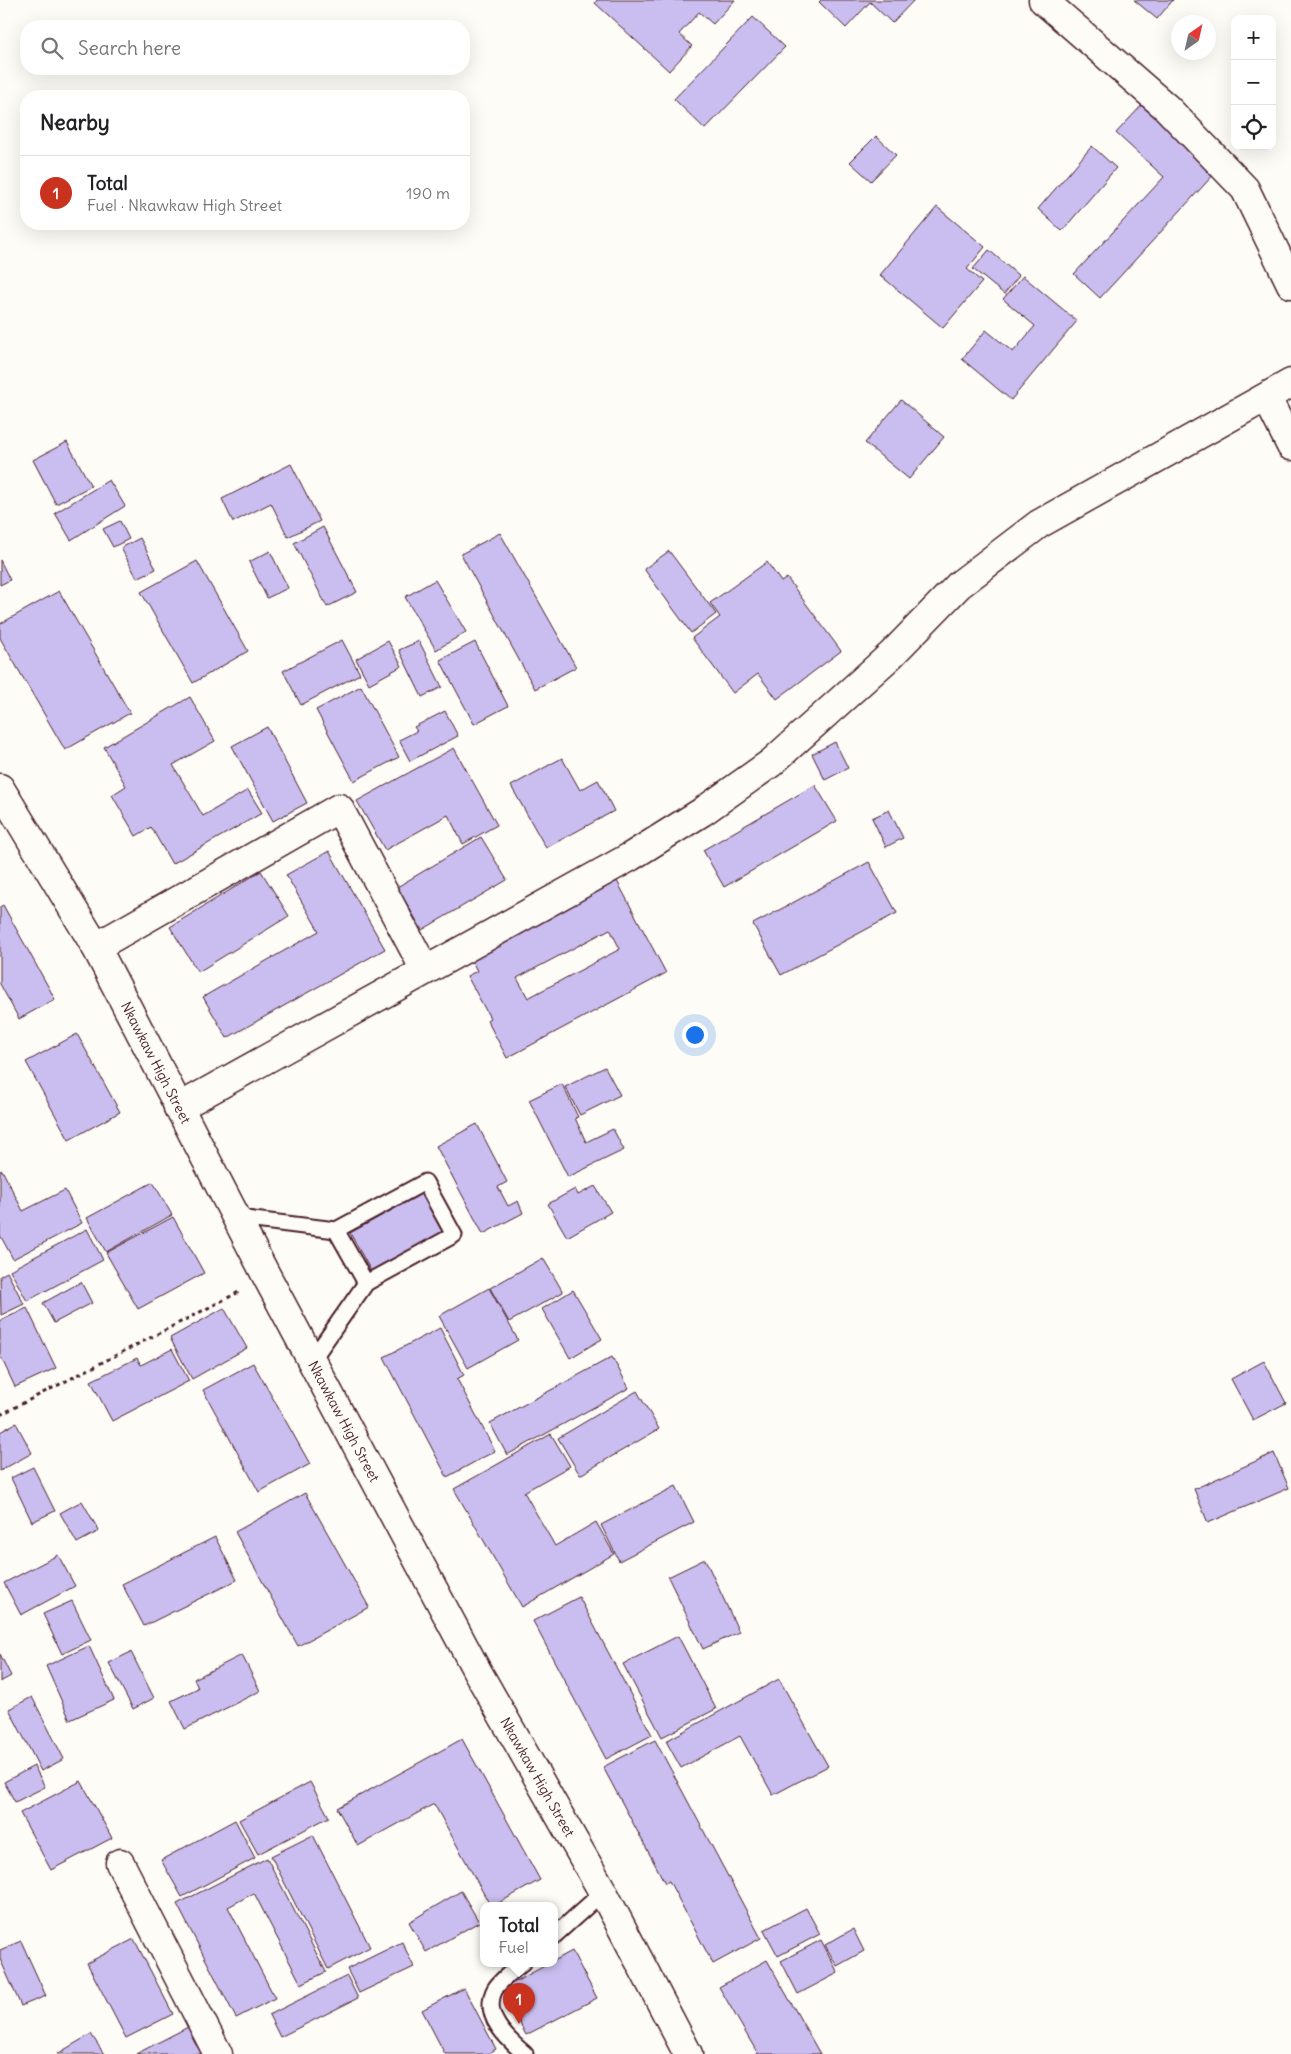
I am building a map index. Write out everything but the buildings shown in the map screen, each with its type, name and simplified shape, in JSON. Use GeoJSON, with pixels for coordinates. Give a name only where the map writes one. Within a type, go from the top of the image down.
{"type":"FeatureCollection","features":[{"type":"Feature","properties":{"kind":"street"},"geometry":{"type":"LineString","coordinates":[[1043,0],[1167,108],[1244,189],[1291,284]]}},
{"type":"Feature","properties":{"kind":"street"},"geometry":{"type":"LineString","coordinates":[[178,1108],[630,857],[702,812],[771,764],[891,655],[959,585],[1039,524],[1291,383]]}},
{"type":"Feature","properties":{"kind":"street"},"geometry":{"type":"LineString","coordinates":[[1267,398],[1291,446]]}},
{"type":"Feature","properties":{"kind":"street","name":"Nkawkaw High Street"},"geometry":{"type":"LineString","coordinates":[[0,788],[96,947],[178,1108],[476,1670],[604,1892],[688,2054]]}},
{"type":"Feature","properties":{"kind":"street"},"geometry":{"type":"LineString","coordinates":[[96,947],[339,808],[424,970]]}},
{"type":"Feature","properties":{"kind":"street"},"geometry":{"type":"LineString","coordinates":[[120,1863],[218,2054]]}},
{"type":"Feature","properties":{"kind":"lane"},"geometry":{"type":"LineString","coordinates":[[238,1218],[336,1230],[425,1182],[454,1235],[366,1283],[312,1360]]}},
{"type":"Feature","properties":{"kind":"lane"},"geometry":{"type":"LineString","coordinates":[[336,1230],[366,1283]]}},
{"type":"Feature","properties":{"kind":"lane"},"geometry":{"type":"LineString","coordinates":[[558,1932],[604,1892]]}},
{"type":"Feature","properties":{"kind":"lane"},"geometry":{"type":"LineString","coordinates":[[519,1967],[495,1988],[491,2001],[493,2020],[525,2054]]}},
{"type":"Feature","properties":{"kind":"path"},"geometry":{"type":"LineString","coordinates":[[0,1415],[267,1277]]}},
{"type":"Feature","properties":{"kind":"place","name":"Total"},"geometry":{"type":"Point","coordinates":[519,2024]}}]}
